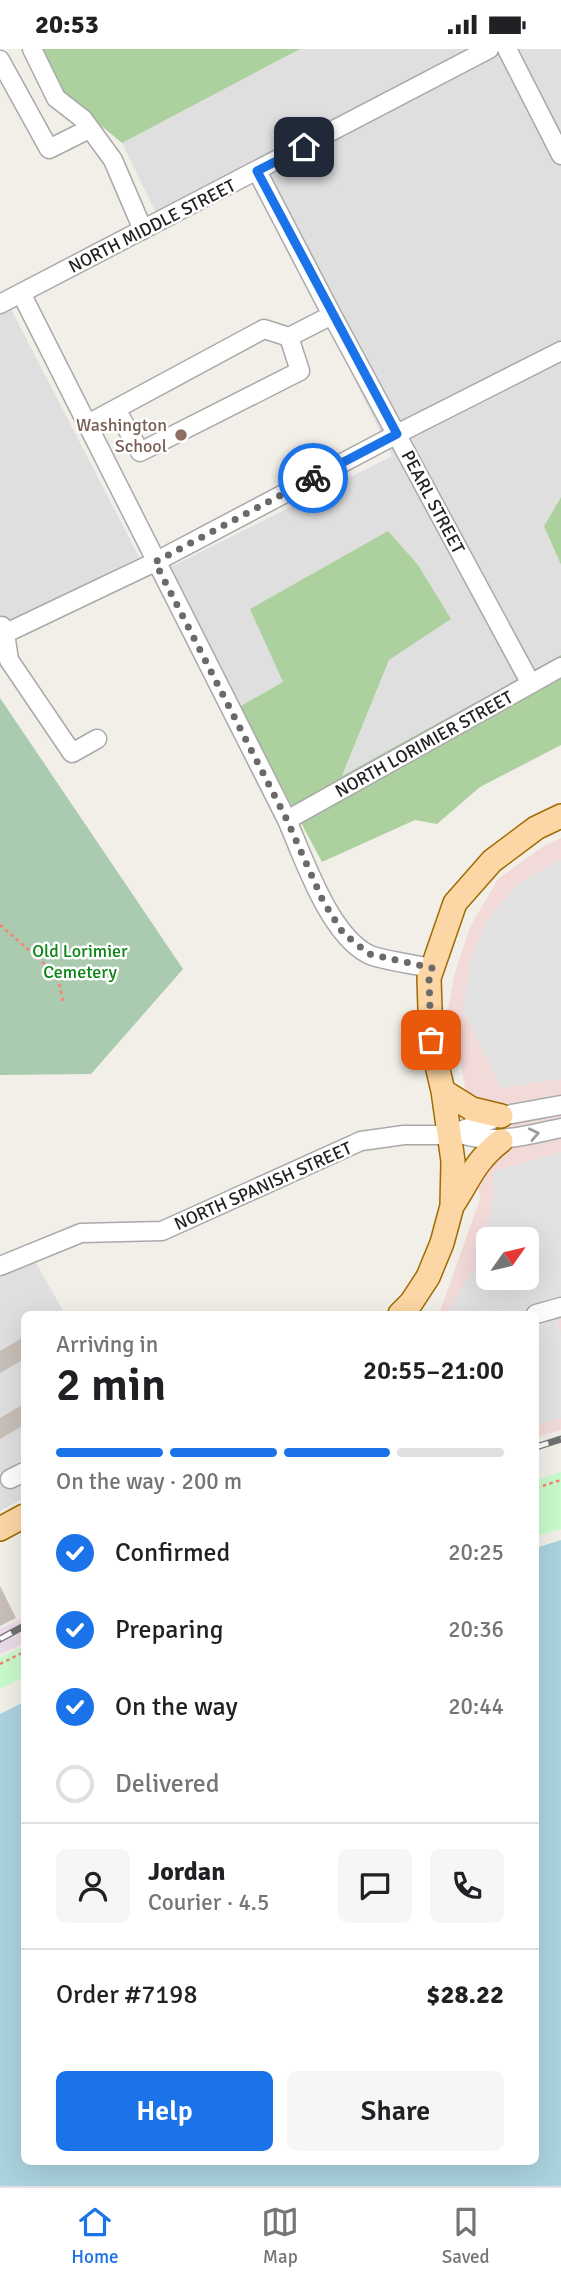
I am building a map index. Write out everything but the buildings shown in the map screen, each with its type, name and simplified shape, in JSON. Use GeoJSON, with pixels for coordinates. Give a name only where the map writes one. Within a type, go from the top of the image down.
{"type":"FeatureCollection","features":[{"type":"Feature","properties":{"kind":"main road"},"geometry":{"type":"LineString","coordinates":[[407,1311],[428,1277],[442,1243],[452,1206],[454,1134],[431,1040],[429,978],[432,968],[455,903],[492,861],[536,828],[561,816]]}},
{"type":"Feature","properties":{"kind":"main road"},"geometry":{"type":"LineString","coordinates":[[443,1091],[472,1109],[501,1116]]}},
{"type":"Feature","properties":{"kind":"main road"},"geometry":{"type":"LineString","coordinates":[[452,1206],[482,1157],[501,1140]]}},
{"type":"Feature","properties":{"kind":"main road"},"geometry":{"type":"LineString","coordinates":[[0,1529],[21,1518]]}},
{"type":"Feature","properties":{"kind":"street"},"geometry":{"type":"LineString","coordinates":[[32,49],[56,98],[83,119],[113,160],[143,230]]}},
{"type":"Feature","properties":{"kind":"street","name":"NORTH MIDDLE STREET"},"geometry":{"type":"LineString","coordinates":[[0,304],[489,49]]}},
{"type":"Feature","properties":{"kind":"street"},"geometry":{"type":"LineString","coordinates":[[507,49],[561,155]]}},
{"type":"Feature","properties":{"kind":"street"},"geometry":{"type":"LineString","coordinates":[[0,60],[49,149],[89,129]]}},
{"type":"Feature","properties":{"kind":"street","name":"PEARL STREET"},"geometry":{"type":"LineString","coordinates":[[257,171],[332,316],[531,684]]}},
{"type":"Feature","properties":{"kind":"street"},"geometry":{"type":"LineString","coordinates":[[21,293],[287,820],[323,901],[343,933],[369,954],[432,968]]}},
{"type":"Feature","properties":{"kind":"street"},"geometry":{"type":"LineString","coordinates":[[86,425],[264,328],[289,337],[332,316]]}},
{"type":"Feature","properties":{"kind":"street"},"geometry":{"type":"LineString","coordinates":[[116,409],[140,452],[300,371],[289,337]]}},
{"type":"Feature","properties":{"kind":"street"},"geometry":{"type":"LineString","coordinates":[[97,739],[72,753],[9,660],[2,630],[155,562],[561,351]]}},
{"type":"Feature","properties":{"kind":"street","name":"NORTH LORIMIER STREET"},"geometry":{"type":"LineString","coordinates":[[287,820],[561,667]]}},
{"type":"Feature","properties":{"kind":"street"},"geometry":{"type":"LineString","coordinates":[[454,1134],[501,1116],[561,1105]]}},
{"type":"Feature","properties":{"kind":"street"},"geometry":{"type":"LineString","coordinates":[[454,1134],[501,1140],[561,1128]]}},
{"type":"Feature","properties":{"kind":"street","name":"NORTH SPANISH STREET"},"geometry":{"type":"LineString","coordinates":[[0,1266],[81,1233],[163,1231],[361,1141],[404,1135],[454,1134]]}},
{"type":"Feature","properties":{"kind":"street"},"geometry":{"type":"LineString","coordinates":[[539,1313],[561,1307]]}},
{"type":"Feature","properties":{"kind":"street"},"geometry":{"type":"LineString","coordinates":[[539,1313],[561,1321]]}},
{"type":"Feature","properties":{"kind":"path"},"geometry":{"type":"LineString","coordinates":[[0,925],[47,966],[59,983],[63,1001]]}},
{"type":"Feature","properties":{"kind":"path"},"geometry":{"type":"LineString","coordinates":[[539,1487],[561,1481]]}},
{"type":"Feature","properties":{"kind":"path"},"geometry":{"type":"LineString","coordinates":[[0,1664],[21,1654]]}},
{"type":"Feature","properties":{"kind":"shaded area"},"geometry":{"type":"Polygon","coordinates":[[[300,49],[561,49],[561,497],[544,526],[561,565],[561,655],[342,777],[389,660],[451,619],[283,682],[239,707],[167,569],[392,456],[250,166],[156,213],[122,143],[300,49]]]}},
{"type":"Feature","properties":{"kind":"shaded area"},"geometry":{"type":"Polygon","coordinates":[[[11,309],[139,557],[0,628],[0,315],[11,309]]]}},
{"type":"Feature","properties":{"kind":"shaded area"},"geometry":{"type":"Polygon","coordinates":[[[561,838],[561,1430],[539,1436],[539,1311],[440,1311],[480,1199],[463,1075],[447,1014],[455,973],[470,927],[498,879],[541,848],[561,838]]]}},
{"type":"Feature","properties":{"kind":"shaded area"},"geometry":{"type":"Polygon","coordinates":[[[561,860],[561,1079],[501,1088],[463,1010],[472,954],[490,916],[519,883],[561,860]]]}},
{"type":"Feature","properties":{"kind":"shaded area"},"geometry":{"type":"Polygon","coordinates":[[[561,1152],[561,1317],[556,1319],[561,1332],[561,1418],[539,1424],[539,1311],[448,1311],[476,1266],[476,1290],[539,1290],[539,1227],[487,1227],[493,1201],[494,1171],[561,1152]]]}},
{"type":"Feature","properties":{"kind":"shaded area"},"geometry":{"type":"Polygon","coordinates":[[[32,1256],[63,1311],[21,1311],[21,1500],[0,1511],[0,1273],[32,1256]]]}},
{"type":"Feature","properties":{"kind":"shaded area"},"geometry":{"type":"Polygon","coordinates":[[[21,1618],[21,1644],[0,1654],[0,1629],[21,1618]]]}},
{"type":"Feature","properties":{"kind":"green space"},"geometry":{"type":"Polygon","coordinates":[[[43,49],[300,49],[122,143],[65,96],[43,49]]]}},
{"type":"Feature","properties":{"kind":"green space"},"geometry":{"type":"Polygon","coordinates":[[[561,497],[561,565],[544,526],[561,497]]]}},
{"type":"Feature","properties":{"kind":"green space"},"geometry":{"type":"Polygon","coordinates":[[[388,531],[418,565],[451,619],[389,660],[342,776],[561,655],[561,745],[480,787],[437,824],[415,820],[322,862],[239,707],[283,682],[250,609],[388,531]]]}},
{"type":"Feature","properties":{"kind":"green space","name":"Old Lorimier Cemetery"},"geometry":{"type":"Polygon","coordinates":[[[0,698],[183,969],[91,1074],[0,1075],[0,698]]]}},
{"type":"Feature","properties":{"kind":"green space"},"geometry":{"type":"Polygon","coordinates":[[[561,1472],[561,1529],[539,1535],[539,1479],[561,1472]]]}},
{"type":"Feature","properties":{"kind":"green space"},"geometry":{"type":"Polygon","coordinates":[[[21,1648],[21,1678],[0,1689],[0,1658],[21,1648]]]}},
{"type":"Feature","properties":{"kind":"water"},"geometry":{"type":"Polygon","coordinates":[[[561,1540],[561,2186],[0,2186],[0,1714],[21,1704],[21,2165],[539,2165],[539,1547],[561,1540]]]}},
{"type":"Feature","properties":{"kind":"railway"},"geometry":{"type":"LineString","coordinates":[[539,1446],[561,1439]]}},
{"type":"Feature","properties":{"kind":"railway"},"geometry":{"type":"LineString","coordinates":[[0,1639],[21,1628]]}},
{"type":"Feature","properties":{"kind":"way so far"},"geometry":{"type":"LineString","coordinates":[[313,478],[155,562],[287,820],[323,901],[343,933],[369,954],[432,968],[429,978],[431,1040]]}},
{"type":"Feature","properties":{"kind":"place","name":"Washington School"},"geometry":{"type":"Point","coordinates":[181,435]}},
{"type":"Feature","properties":{"kind":"route"},"geometry":{"type":"LineString","coordinates":[[304,147],[257,171],[397,434],[313,478]]}}]}
